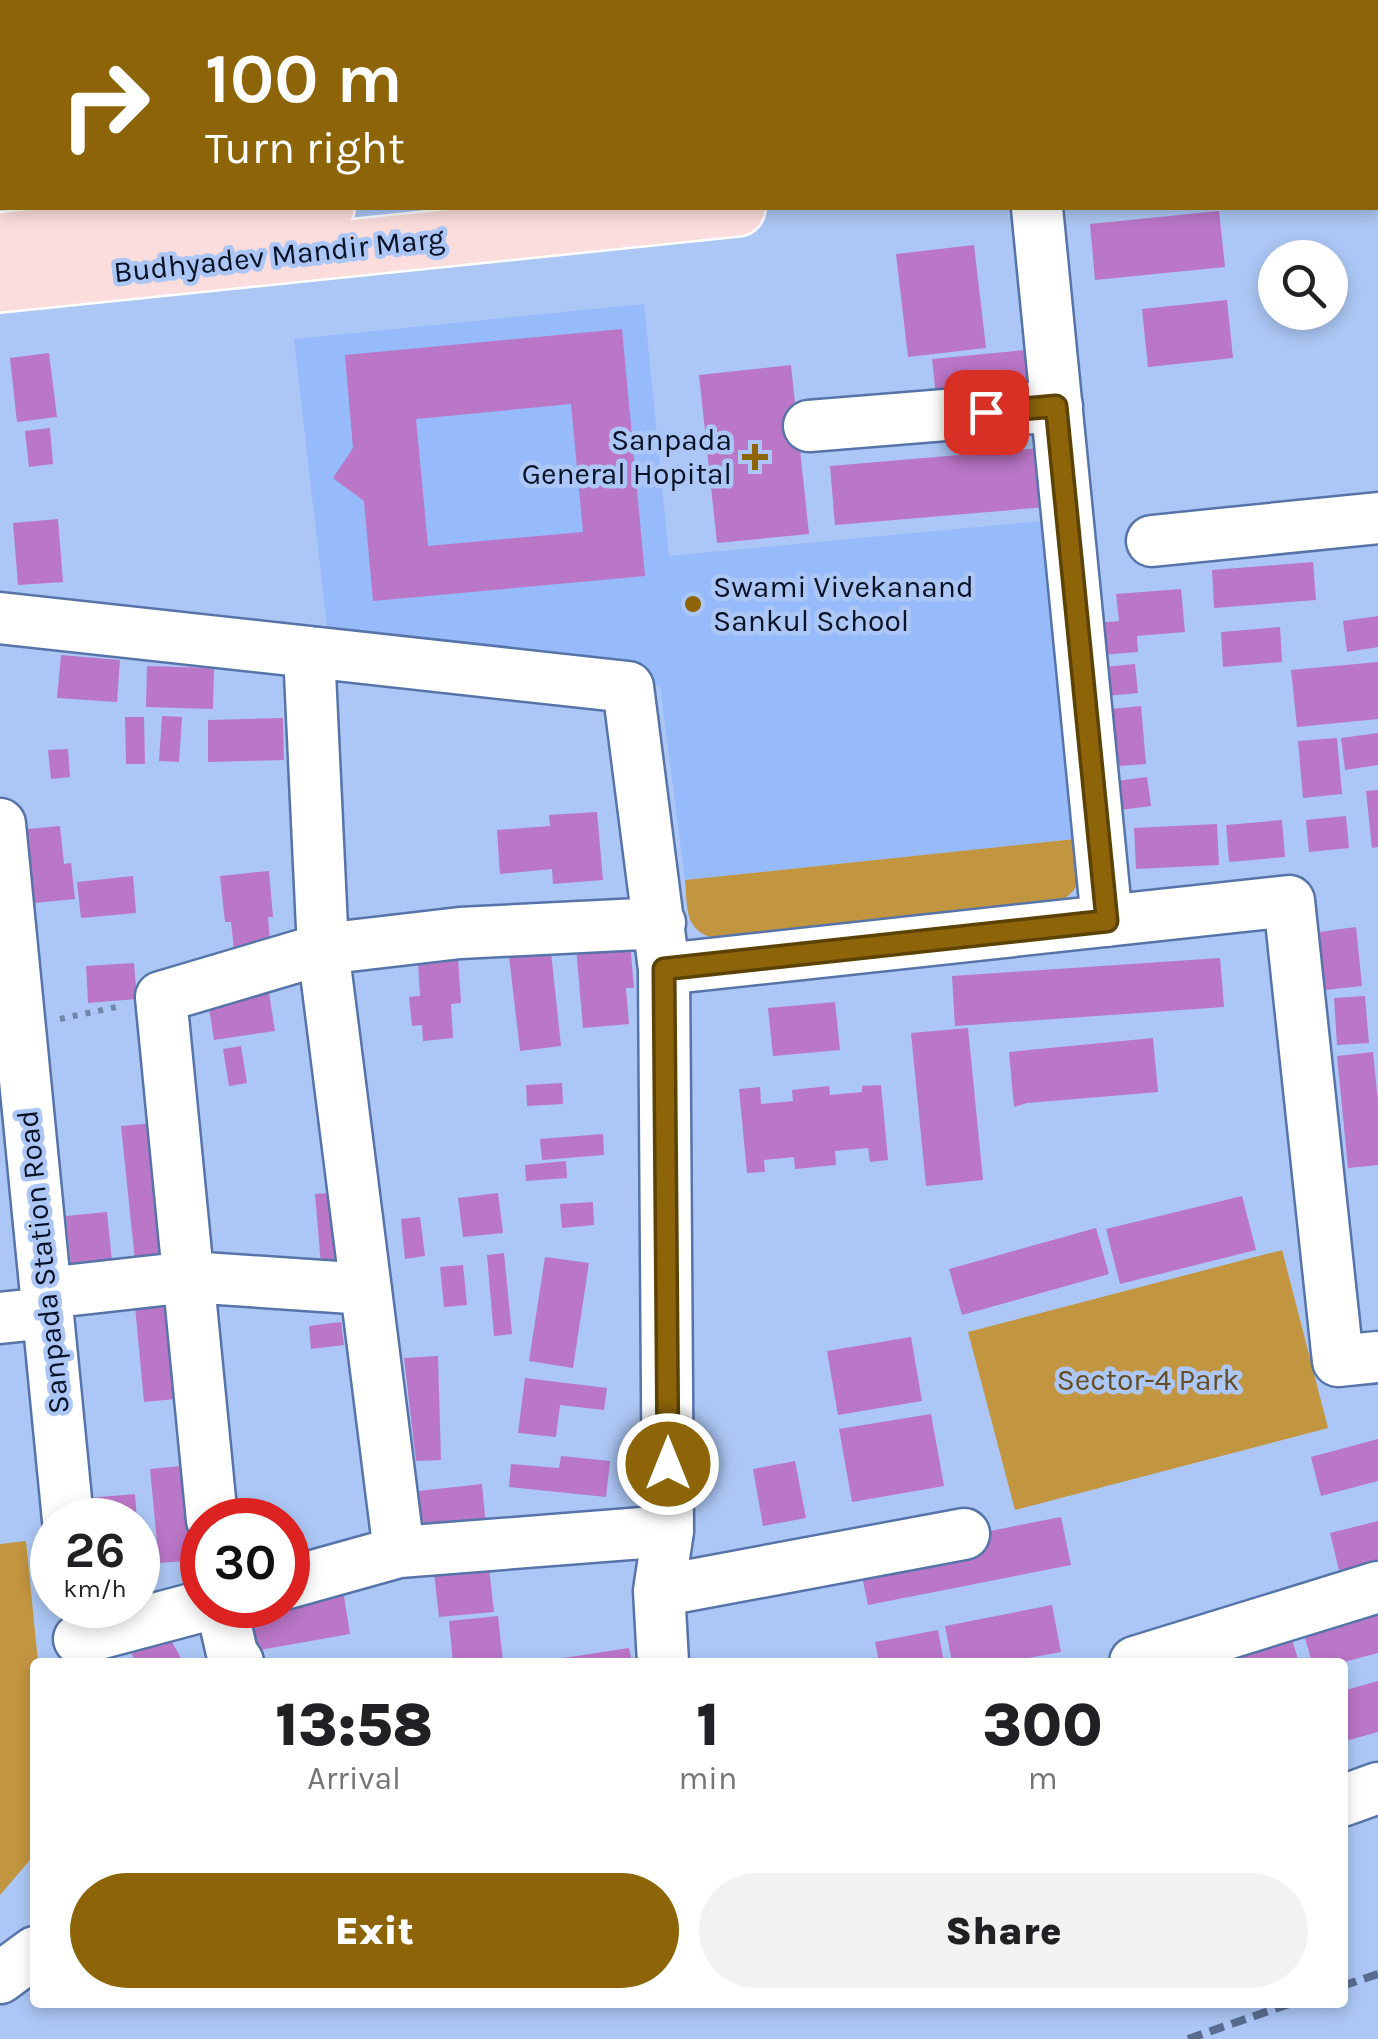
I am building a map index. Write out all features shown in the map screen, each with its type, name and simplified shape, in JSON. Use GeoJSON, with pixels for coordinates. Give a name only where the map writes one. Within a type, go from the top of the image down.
{"type":"FeatureCollection","features":[{"type":"Feature","properties":{"kind":"main road","name":"Budhyadev Mandir Marg"},"geometry":{"type":"LineString","coordinates":[[0,241],[306,210]]}},
{"type":"Feature","properties":{"kind":"main road","name":"Budhyadev Mandir Marg"},"geometry":{"type":"LineString","coordinates":[[0,284],[718,210]]}},
{"type":"Feature","properties":{"kind":"street"},"geometry":{"type":"LineString","coordinates":[[1037,210],[1107,921]]}},
{"type":"Feature","properties":{"kind":"street"},"geometry":{"type":"LineString","coordinates":[[810,426],[1056,406]]}},
{"type":"Feature","properties":{"kind":"street"},"geometry":{"type":"LineString","coordinates":[[1152,541],[1378,518]]}},
{"type":"Feature","properties":{"kind":"street"},"geometry":{"type":"LineString","coordinates":[[0,618],[628,687],[662,946],[668,1532],[659,1592],[663,1658]]}},
{"type":"Feature","properties":{"kind":"street"},"geometry":{"type":"LineString","coordinates":[[309,652],[324,949],[399,1552]]}},
{"type":"Feature","properties":{"kind":"street","name":"Sanpada Station Road"},"geometry":{"type":"LineString","coordinates":[[0,824],[20,1028],[31,1308],[64,1498]]}},
{"type":"Feature","properties":{"kind":"street"},"geometry":{"type":"LineString","coordinates":[[210,1498],[161,997],[324,949],[460,933],[662,946],[1107,921],[1289,901],[1338,1361],[1378,1357]]}},
{"type":"Feature","properties":{"kind":"street"},"geometry":{"type":"LineString","coordinates":[[31,1308],[189,1277],[366,1289]]}},
{"type":"Feature","properties":{"kind":"street"},"geometry":{"type":"LineString","coordinates":[[310,1577],[399,1552],[668,1532]]}},
{"type":"Feature","properties":{"kind":"street"},"geometry":{"type":"LineString","coordinates":[[659,1592],[964,1534]]}},
{"type":"Feature","properties":{"kind":"street"},"geometry":{"type":"LineString","coordinates":[[1148,1658],[1378,1587]]}},
{"type":"Feature","properties":{"kind":"street"},"geometry":{"type":"LineString","coordinates":[[80,1636],[180,1612]]}},
{"type":"Feature","properties":{"kind":"street"},"geometry":{"type":"LineString","coordinates":[[226,1628],[235,1658]]}},
{"type":"Feature","properties":{"kind":"street"},"geometry":{"type":"LineString","coordinates":[[1348,1799],[1378,1788]]}},
{"type":"Feature","properties":{"kind":"street"},"geometry":{"type":"LineString","coordinates":[[0,1978],[30,1956]]}},
{"type":"Feature","properties":{"kind":"path"},"geometry":{"type":"LineString","coordinates":[[20,1028],[161,997]]}},
{"type":"Feature","properties":{"kind":"shaded area","name":"Swami Vivekanand Sankul School"},"geometry":{"type":"Polygon","coordinates":[[[644,304],[669,556],[1053,520],[1084,838],[685,880],[660,686],[330,653],[294,339],[644,304]]]}},
{"type":"Feature","properties":{"kind":"green space"},"geometry":{"type":"Polygon","coordinates":[[[1084,838],[1082,876],[1058,905],[724,940],[701,933],[688,912],[685,880],[1084,838]]]}},
{"type":"Feature","properties":{"kind":"green space","name":"Sector-4 Park"},"geometry":{"type":"Polygon","coordinates":[[[1282,1250],[1328,1428],[1015,1510],[968,1332],[1282,1250]]]}},
{"type":"Feature","properties":{"kind":"green space"},"geometry":{"type":"Polygon","coordinates":[[[26,1541],[30,1628],[35,1628],[38,1658],[30,1658],[30,1860],[0,1895],[0,1544],[26,1541]]]}},
{"type":"Feature","properties":{"kind":"building"},"geometry":{"type":"Polygon","coordinates":[[[1219,211],[1225,267],[1095,280],[1090,224],[1219,211]]]}},
{"type":"Feature","properties":{"kind":"building"},"geometry":{"type":"Polygon","coordinates":[[[974,245],[986,348],[908,357],[896,254],[974,245]]]}},
{"type":"Feature","properties":{"kind":"building"},"geometry":{"type":"Polygon","coordinates":[[[1227,300],[1233,358],[1148,367],[1142,309],[1227,300]]]}},
{"type":"Feature","properties":{"kind":"building"},"geometry":{"type":"Polygon","coordinates":[[[622,329],[645,576],[373,601],[364,501],[333,478],[353,448],[345,355],[622,329]],[[571,404],[416,419],[428,546],[583,532],[571,404]]]}},
{"type":"Feature","properties":{"kind":"building"},"geometry":{"type":"Polygon","coordinates":[[[1025,350],[1029,397],[937,405],[932,359],[1025,350]]]}},
{"type":"Feature","properties":{"kind":"building"},"geometry":{"type":"Polygon","coordinates":[[[49,353],[57,417],[17,422],[10,358],[49,353]]]}},
{"type":"Feature","properties":{"kind":"building"},"geometry":{"type":"Polygon","coordinates":[[[791,365],[809,534],[717,543],[699,375],[791,365]]]}},
{"type":"Feature","properties":{"kind":"building"},"geometry":{"type":"Polygon","coordinates":[[[50,428],[53,464],[29,467],[25,431],[50,428]]]}},
{"type":"Feature","properties":{"kind":"building"},"geometry":{"type":"Polygon","coordinates":[[[1041,448],[1046,507],[835,525],[830,466],[1041,448]]]}},
{"type":"Feature","properties":{"kind":"building"},"geometry":{"type":"Polygon","coordinates":[[[58,519],[63,582],[18,585],[13,523],[58,519]]]}},
{"type":"Feature","properties":{"kind":"building"},"geometry":{"type":"Polygon","coordinates":[[[1313,562],[1316,600],[1214,608],[1212,570],[1313,562]]]}},
{"type":"Feature","properties":{"kind":"building"},"geometry":{"type":"Polygon","coordinates":[[[1181,589],[1185,632],[1137,636],[1138,652],[1100,655],[1097,623],[1119,621],[1116,594],[1181,589]]]}},
{"type":"Feature","properties":{"kind":"building"},"geometry":{"type":"Polygon","coordinates":[[[1378,616],[1378,647],[1347,652],[1343,621],[1378,616]]]}},
{"type":"Feature","properties":{"kind":"building"},"geometry":{"type":"Polygon","coordinates":[[[1280,627],[1282,662],[1223,667],[1221,632],[1280,627]]]}},
{"type":"Feature","properties":{"kind":"building"},"geometry":{"type":"Polygon","coordinates":[[[61,655],[120,660],[117,702],[57,698],[61,655]]]}},
{"type":"Feature","properties":{"kind":"building"},"geometry":{"type":"Polygon","coordinates":[[[1378,662],[1378,719],[1297,727],[1291,670],[1378,662]]]}},
{"type":"Feature","properties":{"kind":"building"},"geometry":{"type":"Polygon","coordinates":[[[1135,664],[1138,693],[1096,697],[1094,668],[1135,664]]]}},
{"type":"Feature","properties":{"kind":"building"},"geometry":{"type":"Polygon","coordinates":[[[147,666],[214,668],[213,709],[146,707],[147,666]]]}},
{"type":"Feature","properties":{"kind":"building"},"geometry":{"type":"Polygon","coordinates":[[[1141,706],[1146,764],[1106,767],[1101,710],[1141,706]]]}},
{"type":"Feature","properties":{"kind":"building"},"geometry":{"type":"Polygon","coordinates":[[[162,716],[182,717],[179,762],[159,761],[162,716]]]}},
{"type":"Feature","properties":{"kind":"building"},"geometry":{"type":"Polygon","coordinates":[[[125,717],[144,717],[145,764],[126,764],[125,717]]]}},
{"type":"Feature","properties":{"kind":"building"},"geometry":{"type":"Polygon","coordinates":[[[283,718],[284,760],[208,762],[208,720],[283,718]]]}},
{"type":"Feature","properties":{"kind":"building"},"geometry":{"type":"Polygon","coordinates":[[[1378,733],[1378,765],[1345,770],[1341,738],[1378,733]]]}},
{"type":"Feature","properties":{"kind":"building"},"geometry":{"type":"Polygon","coordinates":[[[1337,738],[1342,794],[1303,798],[1298,741],[1337,738]]]}},
{"type":"Feature","properties":{"kind":"building"},"geometry":{"type":"Polygon","coordinates":[[[68,749],[70,777],[51,779],[48,750],[68,749]]]}},
{"type":"Feature","properties":{"kind":"building"},"geometry":{"type":"Polygon","coordinates":[[[1147,777],[1151,806],[1104,812],[1101,783],[1147,777]]]}},
{"type":"Feature","properties":{"kind":"building"},"geometry":{"type":"Polygon","coordinates":[[[1378,790],[1378,847],[1372,848],[1366,791],[1378,790]]]}},
{"type":"Feature","properties":{"kind":"building"},"geometry":{"type":"Polygon","coordinates":[[[597,812],[603,880],[553,884],[552,869],[500,874],[497,830],[550,826],[549,815],[597,812]]]}},
{"type":"Feature","properties":{"kind":"building"},"geometry":{"type":"Polygon","coordinates":[[[1346,816],[1349,848],[1309,852],[1306,820],[1346,816]]]}},
{"type":"Feature","properties":{"kind":"building"},"geometry":{"type":"Polygon","coordinates":[[[1282,820],[1285,857],[1229,862],[1226,825],[1282,820]]]}},
{"type":"Feature","properties":{"kind":"building"},"geometry":{"type":"Polygon","coordinates":[[[1217,824],[1219,865],[1136,869],[1134,828],[1217,824]]]}},
{"type":"Feature","properties":{"kind":"building"},"geometry":{"type":"Polygon","coordinates":[[[60,826],[64,864],[71,863],[75,899],[24,904],[17,830],[60,826]]]}},
{"type":"Feature","properties":{"kind":"building"},"geometry":{"type":"Polygon","coordinates":[[[269,871],[271,956],[235,959],[231,922],[225,922],[220,876],[269,871]]]}},
{"type":"Feature","properties":{"kind":"building"},"geometry":{"type":"Polygon","coordinates":[[[133,876],[136,913],[81,918],[77,882],[133,876]]]}},
{"type":"Feature","properties":{"kind":"building"},"geometry":{"type":"Polygon","coordinates":[[[1356,927],[1362,986],[1325,990],[1319,932],[1356,927]]]}},
{"type":"Feature","properties":{"kind":"building"},"geometry":{"type":"Polygon","coordinates":[[[630,942],[634,988],[626,988],[629,1024],[583,1028],[576,947],[630,942]]]}},
{"type":"Feature","properties":{"kind":"building"},"geometry":{"type":"Polygon","coordinates":[[[551,952],[561,1046],[520,1051],[509,956],[551,952]]]}},
{"type":"Feature","properties":{"kind":"building"},"geometry":{"type":"Polygon","coordinates":[[[458,957],[461,1003],[451,1004],[453,1038],[423,1041],[422,1025],[412,1026],[409,997],[420,996],[418,960],[458,957]]]}},
{"type":"Feature","properties":{"kind":"building"},"geometry":{"type":"Polygon","coordinates":[[[1220,958],[1224,1007],[955,1026],[952,976],[1220,958]]]}},
{"type":"Feature","properties":{"kind":"building"},"geometry":{"type":"Polygon","coordinates":[[[134,963],[137,999],[88,1003],[86,966],[134,963]]]}},
{"type":"Feature","properties":{"kind":"building"},"geometry":{"type":"Polygon","coordinates":[[[268,987],[275,1031],[214,1040],[207,996],[268,987]]]}},
{"type":"Feature","properties":{"kind":"building"},"geometry":{"type":"Polygon","coordinates":[[[1365,996],[1369,1043],[1337,1045],[1334,998],[1365,996]]]}},
{"type":"Feature","properties":{"kind":"building"},"geometry":{"type":"Polygon","coordinates":[[[835,1002],[840,1050],[773,1056],[768,1008],[835,1002]]]}},
{"type":"Feature","properties":{"kind":"building"},"geometry":{"type":"Polygon","coordinates":[[[968,1028],[983,1180],[926,1186],[911,1033],[968,1028]]]}},
{"type":"Feature","properties":{"kind":"building"},"geometry":{"type":"Polygon","coordinates":[[[1153,1038],[1158,1092],[1014,1107],[1009,1052],[1153,1038]]]}},
{"type":"Feature","properties":{"kind":"building"},"geometry":{"type":"Polygon","coordinates":[[[241,1046],[247,1083],[229,1086],[223,1049],[241,1046]]]}},
{"type":"Feature","properties":{"kind":"building"},"geometry":{"type":"Polygon","coordinates":[[[1373,1052],[1378,1165],[1348,1168],[1337,1056],[1373,1052]]]}},
{"type":"Feature","properties":{"kind":"building"},"geometry":{"type":"Polygon","coordinates":[[[562,1083],[563,1104],[527,1106],[526,1085],[562,1083]]]}},
{"type":"Feature","properties":{"kind":"building"},"geometry":{"type":"Polygon","coordinates":[[[881,1085],[888,1160],[870,1162],[868,1148],[835,1151],[836,1165],[795,1169],[794,1157],[764,1160],[765,1172],[747,1173],[739,1089],[760,1087],[761,1104],[793,1101],[792,1090],[829,1086],[830,1095],[862,1092],[862,1086],[881,1085]]]}},
{"type":"Feature","properties":{"kind":"building"},"geometry":{"type":"Polygon","coordinates":[[[165,1122],[180,1276],[137,1280],[121,1126],[165,1122]]]}},
{"type":"Feature","properties":{"kind":"building"},"geometry":{"type":"Polygon","coordinates":[[[603,1134],[604,1155],[542,1160],[540,1139],[603,1134]]]}},
{"type":"Feature","properties":{"kind":"building"},"geometry":{"type":"Polygon","coordinates":[[[566,1161],[567,1178],[526,1181],[525,1165],[566,1161]]]}},
{"type":"Feature","properties":{"kind":"building"},"geometry":{"type":"Polygon","coordinates":[[[352,1191],[359,1274],[322,1277],[315,1194],[352,1191]]]}},
{"type":"Feature","properties":{"kind":"building"},"geometry":{"type":"Polygon","coordinates":[[[498,1193],[503,1233],[463,1237],[458,1198],[498,1193]]]}},
{"type":"Feature","properties":{"kind":"building"},"geometry":{"type":"Polygon","coordinates":[[[1242,1196],[1256,1250],[1120,1284],[1106,1229],[1242,1196]]]}},
{"type":"Feature","properties":{"kind":"building"},"geometry":{"type":"Polygon","coordinates":[[[593,1202],[594,1225],[562,1228],[560,1204],[593,1202]]]}},
{"type":"Feature","properties":{"kind":"building"},"geometry":{"type":"Polygon","coordinates":[[[107,1212],[113,1271],[72,1275],[66,1216],[107,1212]]]}},
{"type":"Feature","properties":{"kind":"building"},"geometry":{"type":"Polygon","coordinates":[[[420,1217],[425,1256],[405,1259],[401,1219],[420,1217]]]}},
{"type":"Feature","properties":{"kind":"building"},"geometry":{"type":"Polygon","coordinates":[[[1096,1228],[1109,1274],[962,1315],[949,1269],[1096,1228]]]}},
{"type":"Feature","properties":{"kind":"building"},"geometry":{"type":"Polygon","coordinates":[[[504,1253],[512,1334],[494,1336],[487,1255],[504,1253]]]}},
{"type":"Feature","properties":{"kind":"building"},"geometry":{"type":"Polygon","coordinates":[[[545,1257],[589,1263],[573,1368],[529,1361],[545,1257]]]}},
{"type":"Feature","properties":{"kind":"building"},"geometry":{"type":"Polygon","coordinates":[[[463,1265],[467,1305],[444,1307],[440,1267],[463,1265]]]}},
{"type":"Feature","properties":{"kind":"building"},"geometry":{"type":"Polygon","coordinates":[[[185,1290],[196,1397],[144,1402],[134,1295],[185,1290]]]}},
{"type":"Feature","properties":{"kind":"building"},"geometry":{"type":"Polygon","coordinates":[[[341,1322],[344,1345],[311,1349],[309,1326],[341,1322]]]}},
{"type":"Feature","properties":{"kind":"building"},"geometry":{"type":"Polygon","coordinates":[[[911,1337],[922,1401],[838,1415],[827,1351],[911,1337]]]}},
{"type":"Feature","properties":{"kind":"building"},"geometry":{"type":"Polygon","coordinates":[[[438,1356],[441,1460],[416,1461],[404,1358],[438,1356]]]}},
{"type":"Feature","properties":{"kind":"building"},"geometry":{"type":"Polygon","coordinates":[[[525,1378],[607,1388],[604,1410],[560,1405],[556,1437],[518,1433],[525,1378]]]}},
{"type":"Feature","properties":{"kind":"building"},"geometry":{"type":"Polygon","coordinates":[[[931,1414],[944,1486],[852,1502],[839,1429],[931,1414]]]}},
{"type":"Feature","properties":{"kind":"building"},"geometry":{"type":"Polygon","coordinates":[[[1378,1439],[1378,1481],[1321,1496],[1311,1457],[1378,1439]]]}},
{"type":"Feature","properties":{"kind":"building"},"geometry":{"type":"Polygon","coordinates":[[[561,1456],[610,1461],[606,1497],[509,1487],[511,1464],[559,1468],[561,1456]]]}},
{"type":"Feature","properties":{"kind":"building"},"geometry":{"type":"Polygon","coordinates":[[[795,1461],[806,1518],[763,1526],[753,1469],[795,1461]]]}},
{"type":"Feature","properties":{"kind":"building"},"geometry":{"type":"Polygon","coordinates":[[[191,1465],[194,1498],[180,1498],[180,1561],[160,1563],[160,1498],[153,1498],[150,1469],[191,1465]]]}},
{"type":"Feature","properties":{"kind":"building"},"geometry":{"type":"Polygon","coordinates":[[[482,1484],[486,1526],[423,1533],[418,1491],[482,1484]]]}},
{"type":"Feature","properties":{"kind":"building"},"geometry":{"type":"Polygon","coordinates":[[[135,1494],[135,1498],[88,1498],[135,1494]]]}},
{"type":"Feature","properties":{"kind":"building"},"geometry":{"type":"Polygon","coordinates":[[[1061,1517],[1071,1565],[868,1605],[858,1557],[1061,1517]]]}},
{"type":"Feature","properties":{"kind":"building"},"geometry":{"type":"Polygon","coordinates":[[[1378,1521],[1378,1565],[1340,1574],[1330,1533],[1378,1521]]]}},
{"type":"Feature","properties":{"kind":"building"},"geometry":{"type":"Polygon","coordinates":[[[489,1567],[494,1612],[439,1617],[434,1573],[489,1567]]]}},
{"type":"Feature","properties":{"kind":"building"},"geometry":{"type":"Polygon","coordinates":[[[343,1590],[350,1634],[237,1654],[233,1628],[310,1628],[310,1599],[343,1590]]]}},
{"type":"Feature","properties":{"kind":"building"},"geometry":{"type":"Polygon","coordinates":[[[1378,1599],[1378,1653],[1348,1661],[1311,1658],[1300,1621],[1378,1599]]]}},
{"type":"Feature","properties":{"kind":"building"},"geometry":{"type":"Polygon","coordinates":[[[1052,1605],[1061,1652],[1028,1658],[951,1658],[945,1626],[1052,1605]]]}},
{"type":"Feature","properties":{"kind":"building"},"geometry":{"type":"Polygon","coordinates":[[[498,1616],[503,1658],[453,1658],[449,1621],[498,1616]]]}},
{"type":"Feature","properties":{"kind":"building"},"geometry":{"type":"Polygon","coordinates":[[[938,1630],[943,1658],[878,1658],[875,1642],[938,1630]]]}},
{"type":"Feature","properties":{"kind":"building"},"geometry":{"type":"Polygon","coordinates":[[[1289,1630],[1298,1658],[1226,1658],[1289,1630]]]}},
{"type":"Feature","properties":{"kind":"building"},"geometry":{"type":"Polygon","coordinates":[[[166,1631],[181,1658],[134,1658],[129,1646],[166,1631]]]}},
{"type":"Feature","properties":{"kind":"building"},"geometry":{"type":"Polygon","coordinates":[[[629,1648],[631,1658],[563,1658],[629,1648]]]}},
{"type":"Feature","properties":{"kind":"building"},"geometry":{"type":"Polygon","coordinates":[[[1378,1681],[1378,1732],[1348,1740],[1348,1689],[1378,1681]]]}},
{"type":"Feature","properties":{"kind":"railway"},"geometry":{"type":"LineString","coordinates":[[1348,1984],[1378,1974]]}},
{"type":"Feature","properties":{"kind":"railway"},"geometry":{"type":"LineString","coordinates":[[1188,2039],[1278,2008]]}},
{"type":"Feature","properties":{"kind":"place","name":"Sanpada General Hopital"},"geometry":{"type":"Point","coordinates":[755,457]}},
{"type":"Feature","properties":{"kind":"place","name":"Swami Vivekanand Sankul School"},"geometry":{"type":"Point","coordinates":[693,604]}},
{"type":"Feature","properties":{"kind":"route"},"geometry":{"type":"LineString","coordinates":[[668,1464],[664,969],[1107,921],[1056,406],[986,412]]}}]}
